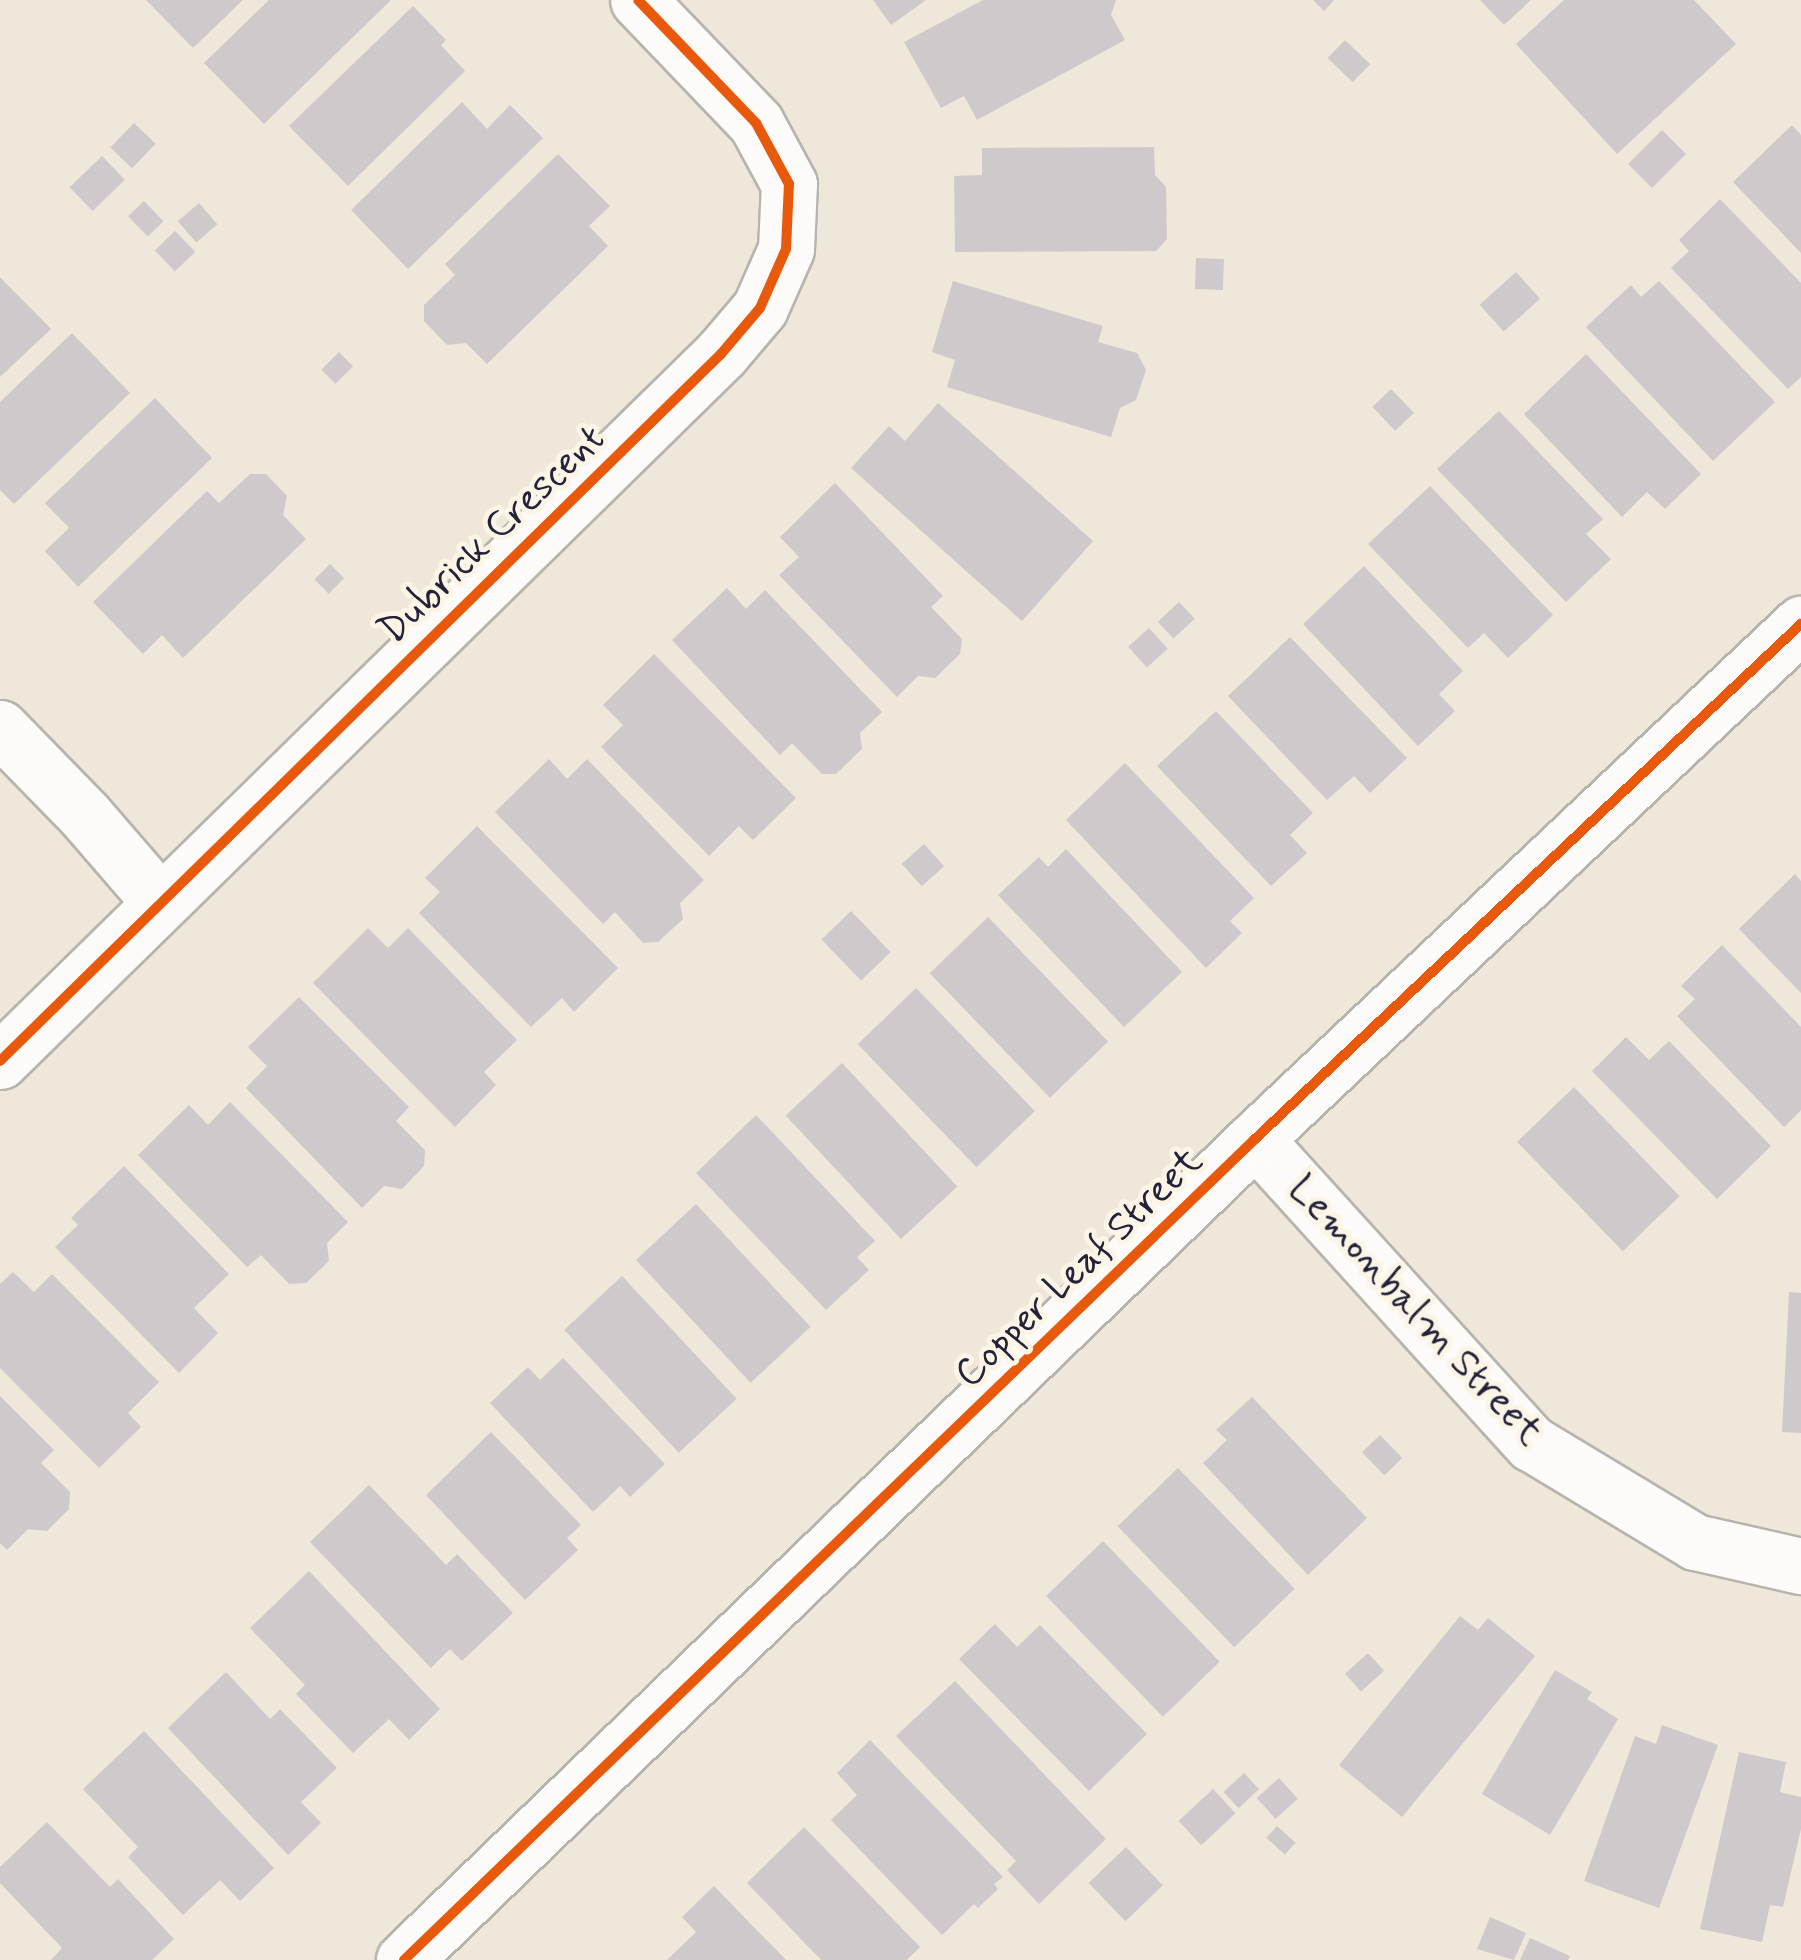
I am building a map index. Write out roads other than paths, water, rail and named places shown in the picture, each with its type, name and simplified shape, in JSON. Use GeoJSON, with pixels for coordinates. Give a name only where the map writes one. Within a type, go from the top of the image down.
{"type":"FeatureCollection","features":[{"type":"Feature","properties":{"kind":"street","name":"Dubrick Crescent"},"geometry":{"type":"LineString","coordinates":[[0,1060],[721,354],[760,308],[786,249],[788,184],[756,123],[638,0]]}},
{"type":"Feature","properties":{"kind":"street","name":"Copper Leaf Street"},"geometry":{"type":"LineString","coordinates":[[404,1960],[1255,1139],[1801,624]]}},
{"type":"Feature","properties":{"kind":"street"},"geometry":{"type":"LineString","coordinates":[[0,728],[84,814],[160,902]]}},
{"type":"Feature","properties":{"kind":"street","name":"Lemonbalm Street"},"geometry":{"type":"LineString","coordinates":[[1255,1139],[1530,1443],[1695,1542],[1801,1566]]}}]}
